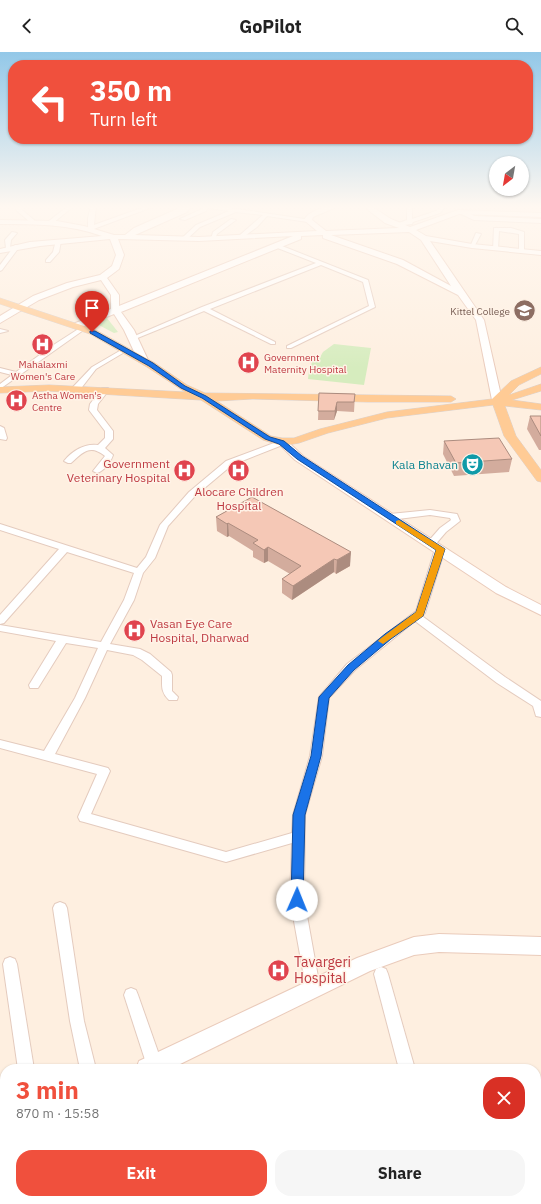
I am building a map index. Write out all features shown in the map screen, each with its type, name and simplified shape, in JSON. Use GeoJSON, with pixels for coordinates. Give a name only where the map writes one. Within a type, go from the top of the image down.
{"type":"FeatureCollection","features":[{"type":"Feature","properties":{"kind":"main road"},"geometry":{"type":"LineString","coordinates":[[0,301],[79,327],[143,360],[183,387],[204,397],[268,438],[282,442],[295,441],[324,431],[387,415],[463,406],[524,394],[541,386]]}},
{"type":"Feature","properties":{"kind":"main road"},"geometry":{"type":"LineString","coordinates":[[499,398],[515,384],[541,370]]}},
{"type":"Feature","properties":{"kind":"main road"},"geometry":{"type":"LineString","coordinates":[[0,388],[105,390],[204,397],[252,396],[368,400],[499,398],[541,400]]}},
{"type":"Feature","properties":{"kind":"main road"},"geometry":{"type":"LineString","coordinates":[[499,398],[526,406],[541,407]]}},
{"type":"Feature","properties":{"kind":"main road"},"geometry":{"type":"LineString","coordinates":[[499,398],[510,436],[541,478]]}},
{"type":"Feature","properties":{"kind":"main road"},"geometry":{"type":"LineString","coordinates":[[368,400],[376,402],[382,406],[387,415]]}},
{"type":"Feature","properties":{"kind":"street"},"geometry":{"type":"LineString","coordinates":[[0,269],[5,260]]}},
{"type":"Feature","properties":{"kind":"street"},"geometry":{"type":"LineString","coordinates":[[0,320],[36,298],[70,285],[103,277],[116,267],[118,260]]}},
{"type":"Feature","properties":{"kind":"street"},"geometry":{"type":"LineString","coordinates":[[0,388],[57,346],[79,327],[115,310],[243,260]]}},
{"type":"Feature","properties":{"kind":"street"},"geometry":{"type":"LineString","coordinates":[[289,347],[372,307],[366,281],[313,260]]}},
{"type":"Feature","properties":{"kind":"street"},"geometry":{"type":"LineString","coordinates":[[394,260],[461,294]]}},
{"type":"Feature","properties":{"kind":"street"},"geometry":{"type":"LineString","coordinates":[[438,260],[480,320],[499,398]]}},
{"type":"Feature","properties":{"kind":"street"},"geometry":{"type":"LineString","coordinates":[[133,338],[204,308],[321,263]]}},
{"type":"Feature","properties":{"kind":"street"},"geometry":{"type":"LineString","coordinates":[[103,277],[114,295],[115,310],[133,338],[143,360]]}},
{"type":"Feature","properties":{"kind":"street"},"geometry":{"type":"LineString","coordinates":[[204,308],[273,343]]}},
{"type":"Feature","properties":{"kind":"street"},"geometry":{"type":"LineString","coordinates":[[76,389],[94,368],[125,350]]}},
{"type":"Feature","properties":{"kind":"street"},"geometry":{"type":"LineString","coordinates":[[0,370],[17,374]]}},
{"type":"Feature","properties":{"kind":"street"},"geometry":{"type":"LineString","coordinates":[[100,448],[109,439],[109,431],[93,410],[94,404],[105,390]]}},
{"type":"Feature","properties":{"kind":"street"},"geometry":{"type":"LineString","coordinates":[[0,428],[3,438]]}},
{"type":"Feature","properties":{"kind":"street"},"geometry":{"type":"LineString","coordinates":[[47,757],[80,698],[104,646],[129,600],[139,572],[150,558],[164,526],[192,494],[228,463],[282,442],[299,458],[502,590],[541,611]]}},
{"type":"Feature","properties":{"kind":"street"},"geometry":{"type":"LineString","coordinates":[[68,461],[85,447],[93,446],[100,448],[109,454],[108,459],[97,471]]}},
{"type":"Feature","properties":{"kind":"street"},"geometry":{"type":"LineString","coordinates":[[313,988],[297,900],[299,815],[316,756],[324,697],[351,667],[388,637],[420,614],[436,546],[443,530],[456,521],[454,516],[444,513],[410,514],[390,517]]}},
{"type":"Feature","properties":{"kind":"street"},"geometry":{"type":"LineString","coordinates":[[0,527],[139,572]]}},
{"type":"Feature","properties":{"kind":"street"},"geometry":{"type":"LineString","coordinates":[[0,621],[65,548]]}},
{"type":"Feature","properties":{"kind":"street"},"geometry":{"type":"LineString","coordinates":[[416,617],[501,680],[538,704],[540,713]]}},
{"type":"Feature","properties":{"kind":"street"},"geometry":{"type":"LineString","coordinates":[[0,628],[136,652],[146,657],[167,675],[167,692],[173,697]]}},
{"type":"Feature","properties":{"kind":"street"},"geometry":{"type":"LineString","coordinates":[[34,685],[63,639]]}},
{"type":"Feature","properties":{"kind":"street"},"geometry":{"type":"LineString","coordinates":[[0,744],[104,771],[84,817],[226,857],[299,836]]}},
{"type":"Feature","properties":{"kind":"street"},"geometry":{"type":"LineString","coordinates":[[60,908],[77,1021],[87,1064]]}},
{"type":"Feature","properties":{"kind":"street"},"geometry":{"type":"LineString","coordinates":[[157,1064],[364,964],[414,946],[439,943],[541,946]]}},
{"type":"Feature","properties":{"kind":"street"},"geometry":{"type":"LineString","coordinates":[[10,964],[18,1003],[25,1064]]}},
{"type":"Feature","properties":{"kind":"street"},"geometry":{"type":"LineString","coordinates":[[381,974],[406,1064]]}},
{"type":"Feature","properties":{"kind":"street"},"geometry":{"type":"LineString","coordinates":[[130,995],[150,1064]]}},
{"type":"Feature","properties":{"kind":"green space"},"geometry":{"type":"Polygon","coordinates":[[[107,318],[118,332],[114,333],[93,322],[107,318]]]}},
{"type":"Feature","properties":{"kind":"green space"},"geometry":{"type":"Polygon","coordinates":[[[334,344],[371,348],[364,385],[308,379],[309,370],[313,360],[319,359],[323,352],[334,344]]]}},
{"type":"Feature","properties":{"kind":"building"},"geometry":{"type":"Polygon","coordinates":[[[319,393],[355,394],[354,402],[337,402],[335,411],[318,411],[319,393]]]}},
{"type":"Feature","properties":{"kind":"building"},"geometry":{"type":"Polygon","coordinates":[[[530,416],[541,416],[541,436],[530,416]]]}},
{"type":"Feature","properties":{"kind":"building"},"geometry":{"type":"Polygon","coordinates":[[[499,438],[512,459],[456,463],[444,441],[499,438]]]}},
{"type":"Feature","properties":{"kind":"building"},"geometry":{"type":"Polygon","coordinates":[[[252,497],[351,552],[337,560],[334,559],[293,586],[282,579],[301,566],[268,547],[264,550],[253,543],[258,540],[216,517],[252,497]]]}},
{"type":"Feature","properties":{"kind":"slow traffic"},"geometry":{"type":"LineString","coordinates":[[383,641],[420,614],[440,549],[399,523]]}},
{"type":"Feature","properties":{"kind":"place","name":"Kittel College"},"geometry":{"type":"Point","coordinates":[525,311]}},
{"type":"Feature","properties":{"kind":"place","name":"Mahalaxmi Women's Care"},"geometry":{"type":"Point","coordinates":[43,344]}},
{"type":"Feature","properties":{"kind":"place","name":"Government Maternity Hospital"},"geometry":{"type":"Point","coordinates":[249,363]}},
{"type":"Feature","properties":{"kind":"place","name":"Astha Women's Centre"},"geometry":{"type":"Point","coordinates":[16,401]}},
{"type":"Feature","properties":{"kind":"place","name":"Kala Bhavan"},"geometry":{"type":"Point","coordinates":[473,464]}},
{"type":"Feature","properties":{"kind":"place","name":"Government Veterinary Hospital"},"geometry":{"type":"Point","coordinates":[185,470]}},
{"type":"Feature","properties":{"kind":"place","name":"Alocare Children Hospital"},"geometry":{"type":"Point","coordinates":[239,470]}},
{"type":"Feature","properties":{"kind":"place","name":"Vasan Eye Care Hospital, Dharwad"},"geometry":{"type":"Point","coordinates":[135,630]}},
{"type":"Feature","properties":{"kind":"place","name":"Tavargeri Hospital"},"geometry":{"type":"Point","coordinates":[278,970]}},
{"type":"Feature","properties":{"kind":"route"},"geometry":{"type":"LineString","coordinates":[[92,332],[151,365],[183,387],[204,397],[268,438],[282,442],[299,458],[440,549],[420,614],[388,637],[351,667],[324,697],[316,756],[299,815],[297,900]]}}]}
